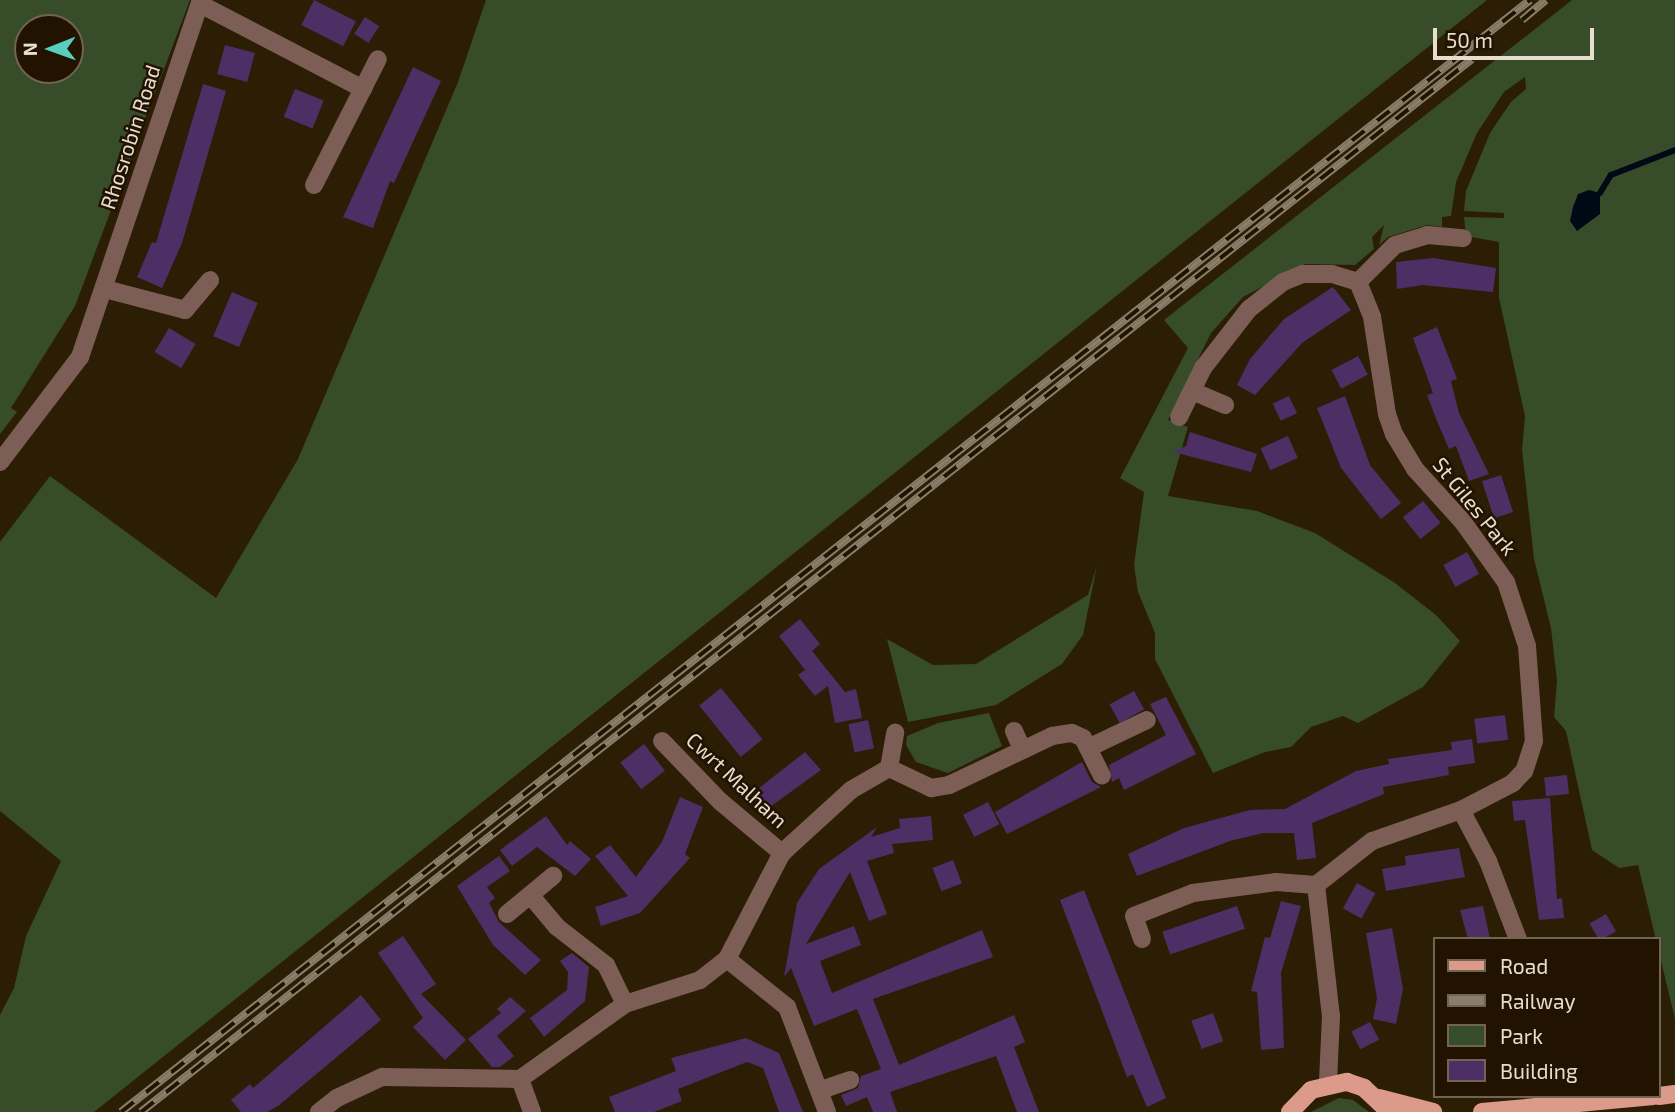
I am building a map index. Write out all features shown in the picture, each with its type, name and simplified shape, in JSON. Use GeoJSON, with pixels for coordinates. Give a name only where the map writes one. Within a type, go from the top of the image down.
{"type":"FeatureCollection","features":[{"type":"Feature","properties":{"kind":"main road"},"geometry":{"type":"LineString","coordinates":[[1290,1112],[1311,1090],[1328,1083],[1356,1085],[1384,1105],[1433,1112]]}},
{"type":"Feature","properties":{"kind":"main road"},"geometry":{"type":"LineString","coordinates":[[1482,1112],[1632,1098]]}},
{"type":"Feature","properties":{"kind":"street"},"geometry":{"type":"LineString","coordinates":[[200,2],[363,89]]}},
{"type":"Feature","properties":{"kind":"street","name":"Rhosrobin Road"},"geometry":{"type":"LineString","coordinates":[[0,462],[80,357],[200,2]]}},
{"type":"Feature","properties":{"kind":"street"},"geometry":{"type":"LineString","coordinates":[[314,185],[378,59]]}},
{"type":"Feature","properties":{"kind":"street"},"geometry":{"type":"LineString","coordinates":[[1179,417],[1203,368],[1248,309],[1283,282],[1303,274],[1332,274],[1358,282],[1395,245],[1427,235],[1463,238]]}},
{"type":"Feature","properties":{"kind":"street"},"geometry":{"type":"LineString","coordinates":[[105,289],[185,310],[210,279]]}},
{"type":"Feature","properties":{"kind":"street","name":"St Giles Park"},"geometry":{"type":"LineString","coordinates":[[1316,886],[1372,841],[1461,810],[1513,783],[1531,758],[1534,741],[1527,646],[1506,582],[1463,522],[1415,469],[1394,434],[1385,402],[1372,317],[1358,282]]}},
{"type":"Feature","properties":{"kind":"street"},"geometry":{"type":"LineString","coordinates":[[1192,391],[1225,405]]}},
{"type":"Feature","properties":{"kind":"street"},"geometry":{"type":"LineString","coordinates":[[1088,748],[1126,740],[1147,720]]}},
{"type":"Feature","properties":{"kind":"street"},"geometry":{"type":"LineString","coordinates":[[1014,731],[1022,749]]}},
{"type":"Feature","properties":{"kind":"street"},"geometry":{"type":"LineString","coordinates":[[889,768],[895,733]]}},
{"type":"Feature","properties":{"kind":"street"},"geometry":{"type":"LineString","coordinates":[[889,768],[931,788],[949,785],[1022,749],[1062,733],[1083,738],[1102,776]]}},
{"type":"Feature","properties":{"kind":"street","name":"Cwrt Malham"},"geometry":{"type":"LineString","coordinates":[[662,741],[721,802],[782,853]]}},
{"type":"Feature","properties":{"kind":"street"},"geometry":{"type":"LineString","coordinates":[[319,1112],[382,1076],[520,1079],[625,1004],[700,980],[727,960],[782,853],[851,790],[889,768]]}},
{"type":"Feature","properties":{"kind":"street"},"geometry":{"type":"LineString","coordinates":[[1461,810],[1488,861],[1517,937]]}},
{"type":"Feature","properties":{"kind":"street"},"geometry":{"type":"LineString","coordinates":[[508,914],[553,876]]}},
{"type":"Feature","properties":{"kind":"street"},"geometry":{"type":"LineString","coordinates":[[1142,939],[1134,916],[1193,893],[1276,882],[1316,886],[1331,1016],[1328,1083]]}},
{"type":"Feature","properties":{"kind":"street"},"geometry":{"type":"LineString","coordinates":[[531,896],[557,927],[606,965],[625,1004]]}},
{"type":"Feature","properties":{"kind":"street"},"geometry":{"type":"LineString","coordinates":[[727,960],[787,1007],[821,1090],[827,1112]]}},
{"type":"Feature","properties":{"kind":"street"},"geometry":{"type":"LineString","coordinates":[[520,1079],[532,1112]]}},
{"type":"Feature","properties":{"kind":"street"},"geometry":{"type":"LineString","coordinates":[[821,1090],[850,1080]]}},
{"type":"Feature","properties":{"kind":"green space"},"geometry":{"type":"Polygon","coordinates":[[[0,0],[190,0],[75,306],[11,408],[17,412],[0,434],[0,0]]]}},
{"type":"Feature","properties":{"kind":"green space"},"geometry":{"type":"Polygon","coordinates":[[[486,0],[1487,0],[94,1112],[0,1112],[0,1015],[14,988],[26,936],[61,861],[0,811],[0,542],[50,476],[216,598],[298,459],[458,82],[486,0]]]}},
{"type":"Feature","properties":{"kind":"green space"},"geometry":{"type":"Polygon","coordinates":[[[1572,0],[1675,0],[1675,1019],[1661,961],[1661,937],[1655,937],[1638,865],[1619,868],[1592,850],[1566,731],[1554,717],[1557,681],[1551,628],[1534,559],[1522,450],[1525,416],[1499,298],[1499,242],[1466,236],[1464,217],[1504,218],[1504,213],[1464,211],[1466,191],[1490,133],[1511,102],[1526,89],[1525,77],[1504,92],[1477,133],[1456,182],[1451,216],[1442,217],[1442,227],[1427,225],[1388,237],[1379,245],[1384,225],[1372,237],[1374,249],[1355,265],[1305,264],[1243,297],[1211,333],[1168,420],[1188,427],[1168,496],[1257,511],[1315,533],[1395,583],[1436,615],[1460,641],[1423,687],[1358,723],[1343,716],[1311,727],[1291,747],[1265,752],[1213,773],[1155,659],[1155,633],[1138,592],[1134,565],[1144,492],[1120,478],[1188,348],[1164,320],[1572,0]]]}},
{"type":"Feature","properties":{"kind":"green space"},"geometry":{"type":"Polygon","coordinates":[[[1097,565],[1083,635],[1062,664],[996,705],[908,722],[887,639],[933,665],[976,664],[1088,595],[1097,565]]]}},
{"type":"Feature","properties":{"kind":"green space"},"geometry":{"type":"Polygon","coordinates":[[[989,713],[1002,746],[948,773],[916,762],[906,745],[907,736],[938,723],[989,713]]]}},
{"type":"Feature","properties":{"kind":"green space"},"geometry":{"type":"Polygon","coordinates":[[[1339,1098],[1353,1100],[1369,1112],[1311,1112],[1339,1098]]]}},
{"type":"Feature","properties":{"kind":"shaded area"},"geometry":{"type":"Polygon","coordinates":[[[1589,190],[1600,193],[1600,214],[1577,231],[1570,221],[1573,207],[1578,194],[1589,190]]]}},
{"type":"Feature","properties":{"kind":"building"},"geometry":{"type":"Polygon","coordinates":[[[314,0],[356,21],[343,46],[301,25],[314,0]]]}},
{"type":"Feature","properties":{"kind":"building"},"geometry":{"type":"Polygon","coordinates":[[[365,17],[379,26],[368,43],[354,34],[365,17]]]}},
{"type":"Feature","properties":{"kind":"building"},"geometry":{"type":"Polygon","coordinates":[[[225,45],[255,53],[247,82],[217,74],[225,45]]]}},
{"type":"Feature","properties":{"kind":"building"},"geometry":{"type":"Polygon","coordinates":[[[413,67],[441,81],[394,183],[390,181],[373,228],[343,217],[413,67]]]}},
{"type":"Feature","properties":{"kind":"building"},"geometry":{"type":"Polygon","coordinates":[[[203,84],[226,91],[182,243],[162,288],[137,277],[152,242],[156,243],[203,84]]]}},
{"type":"Feature","properties":{"kind":"building"},"geometry":{"type":"Polygon","coordinates":[[[295,89],[324,101],[313,128],[284,117],[295,89]]]}},
{"type":"Feature","properties":{"kind":"building"},"geometry":{"type":"Polygon","coordinates":[[[1433,258],[1496,268],[1493,292],[1423,285],[1397,289],[1396,262],[1433,258]]]}},
{"type":"Feature","properties":{"kind":"building"},"geometry":{"type":"Polygon","coordinates":[[[1333,287],[1351,310],[1302,343],[1255,395],[1237,385],[1250,359],[1284,319],[1333,287]]]}},
{"type":"Feature","properties":{"kind":"building"},"geometry":{"type":"Polygon","coordinates":[[[232,292],[258,303],[239,347],[213,336],[232,292]]]}},
{"type":"Feature","properties":{"kind":"building"},"geometry":{"type":"Polygon","coordinates":[[[1437,327],[1457,379],[1451,381],[1459,413],[1489,474],[1469,481],[1456,446],[1449,449],[1437,421],[1427,395],[1433,393],[1413,338],[1437,327]]]}},
{"type":"Feature","properties":{"kind":"building"},"geometry":{"type":"Polygon","coordinates":[[[169,328],[196,344],[181,368],[155,352],[169,328]]]}},
{"type":"Feature","properties":{"kind":"building"},"geometry":{"type":"Polygon","coordinates":[[[1358,356],[1368,375],[1341,389],[1332,370],[1358,356]]]}},
{"type":"Feature","properties":{"kind":"building"},"geometry":{"type":"Polygon","coordinates":[[[1289,396],[1297,413],[1281,421],[1273,404],[1289,396]]]}},
{"type":"Feature","properties":{"kind":"building"},"geometry":{"type":"Polygon","coordinates":[[[1345,396],[1370,465],[1401,503],[1381,519],[1341,468],[1317,408],[1345,396]]]}},
{"type":"Feature","properties":{"kind":"building"},"geometry":{"type":"Polygon","coordinates":[[[1190,432],[1257,454],[1251,472],[1173,452],[1186,446],[1190,432]]]}},
{"type":"Feature","properties":{"kind":"building"},"geometry":{"type":"Polygon","coordinates":[[[1288,436],[1298,458],[1270,470],[1261,448],[1288,436]]]}},
{"type":"Feature","properties":{"kind":"building"},"geometry":{"type":"Polygon","coordinates":[[[1501,475],[1513,512],[1494,518],[1482,481],[1501,475]]]}},
{"type":"Feature","properties":{"kind":"building"},"geometry":{"type":"Polygon","coordinates":[[[1423,501],[1441,523],[1420,539],[1403,517],[1423,501]]]}},
{"type":"Feature","properties":{"kind":"building"},"geometry":{"type":"Polygon","coordinates":[[[1467,552],[1479,574],[1456,587],[1443,565],[1467,552]]]}},
{"type":"Feature","properties":{"kind":"building"},"geometry":{"type":"Polygon","coordinates":[[[800,619],[820,644],[812,651],[845,692],[856,689],[862,718],[835,723],[828,686],[815,696],[798,675],[805,670],[779,636],[800,619]]]}},
{"type":"Feature","properties":{"kind":"building"},"geometry":{"type":"Polygon","coordinates":[[[721,688],[763,739],[741,757],[699,706],[721,688]]]}},
{"type":"Feature","properties":{"kind":"building"},"geometry":{"type":"Polygon","coordinates":[[[1134,691],[1144,709],[1120,723],[1110,705],[1134,691]]]}},
{"type":"Feature","properties":{"kind":"building"},"geometry":{"type":"Polygon","coordinates":[[[1166,697],[1196,754],[1124,790],[1119,778],[1112,782],[1109,765],[1166,735],[1150,704],[1166,697]]]}},
{"type":"Feature","properties":{"kind":"building"},"geometry":{"type":"Polygon","coordinates":[[[1505,715],[1508,740],[1477,744],[1474,719],[1505,715]]]}},
{"type":"Feature","properties":{"kind":"building"},"geometry":{"type":"Polygon","coordinates":[[[868,720],[874,748],[854,753],[848,724],[868,720]]]}},
{"type":"Feature","properties":{"kind":"building"},"geometry":{"type":"Polygon","coordinates":[[[1472,739],[1475,763],[1448,767],[1449,775],[1383,787],[1384,794],[1312,823],[1316,858],[1297,860],[1294,833],[1263,833],[1230,841],[1137,876],[1128,854],[1184,828],[1250,810],[1285,809],[1356,771],[1389,764],[1388,759],[1452,750],[1451,742],[1472,739]]]}},
{"type":"Feature","properties":{"kind":"building"},"geometry":{"type":"Polygon","coordinates":[[[644,744],[665,771],[641,789],[620,762],[644,744]]]}},
{"type":"Feature","properties":{"kind":"building"},"geometry":{"type":"Polygon","coordinates":[[[805,752],[821,770],[763,812],[749,796],[805,752]]]}},
{"type":"Feature","properties":{"kind":"building"},"geometry":{"type":"Polygon","coordinates":[[[1082,762],[1092,782],[1101,787],[1007,834],[995,812],[1082,762]]]}},
{"type":"Feature","properties":{"kind":"building"},"geometry":{"type":"Polygon","coordinates":[[[1567,775],[1569,794],[1546,796],[1544,777],[1567,775]]]}},
{"type":"Feature","properties":{"kind":"building"},"geometry":{"type":"Polygon","coordinates":[[[680,797],[703,807],[685,854],[690,858],[640,913],[601,926],[595,907],[628,896],[595,856],[610,845],[636,877],[662,842],[680,797]]]}},
{"type":"Feature","properties":{"kind":"building"},"geometry":{"type":"Polygon","coordinates":[[[1550,798],[1557,899],[1562,898],[1564,918],[1539,920],[1525,820],[1514,821],[1512,801],[1550,798]]]}},
{"type":"Feature","properties":{"kind":"building"},"geometry":{"type":"Polygon","coordinates":[[[988,802],[999,824],[974,837],[963,815],[988,802]]]}},
{"type":"Feature","properties":{"kind":"building"},"geometry":{"type":"Polygon","coordinates":[[[546,816],[567,845],[570,841],[591,859],[575,876],[537,847],[512,866],[500,850],[546,816]]]}},
{"type":"Feature","properties":{"kind":"building"},"geometry":{"type":"Polygon","coordinates":[[[931,816],[933,840],[892,844],[894,853],[867,861],[887,914],[869,921],[850,872],[806,944],[854,926],[861,945],[820,961],[832,993],[982,930],[993,957],[873,999],[899,1065],[1014,1015],[1025,1042],[1014,1047],[1039,1112],[1017,1112],[996,1056],[890,1092],[897,1112],[873,1112],[867,1097],[846,1106],[841,1095],[858,1088],[861,1076],[881,1069],[857,1009],[814,1026],[791,968],[784,977],[797,903],[819,869],[877,827],[871,837],[900,828],[899,819],[931,816]]]}},
{"type":"Feature","properties":{"kind":"building"},"geometry":{"type":"Polygon","coordinates":[[[1459,848],[1465,877],[1386,891],[1382,869],[1406,865],[1405,856],[1459,848]]]}},
{"type":"Feature","properties":{"kind":"building"},"geometry":{"type":"Polygon","coordinates":[[[499,856],[510,871],[487,887],[495,898],[489,903],[499,922],[541,960],[525,975],[493,945],[457,886],[499,856]]]}},
{"type":"Feature","properties":{"kind":"building"},"geometry":{"type":"Polygon","coordinates":[[[953,860],[962,883],[941,891],[932,868],[953,860]]]}},
{"type":"Feature","properties":{"kind":"building"},"geometry":{"type":"Polygon","coordinates":[[[1357,883],[1375,893],[1361,919],[1343,908],[1357,883]]]}},
{"type":"Feature","properties":{"kind":"building"},"geometry":{"type":"Polygon","coordinates":[[[1084,890],[1166,1098],[1147,1107],[1133,1074],[1127,1077],[1060,900],[1084,890]]]}},
{"type":"Feature","properties":{"kind":"building"},"geometry":{"type":"Polygon","coordinates":[[[1281,901],[1301,906],[1281,973],[1284,1048],[1261,1050],[1257,992],[1251,991],[1265,937],[1270,938],[1281,901]]]}},
{"type":"Feature","properties":{"kind":"building"},"geometry":{"type":"Polygon","coordinates":[[[1237,906],[1245,929],[1170,954],[1162,932],[1237,906]]]}},
{"type":"Feature","properties":{"kind":"building"},"geometry":{"type":"Polygon","coordinates":[[[1483,906],[1490,937],[1467,937],[1460,910],[1483,906]]]}},
{"type":"Feature","properties":{"kind":"building"},"geometry":{"type":"Polygon","coordinates":[[[1606,914],[1616,931],[1606,937],[1597,937],[1590,923],[1606,914]]]}},
{"type":"Feature","properties":{"kind":"building"},"geometry":{"type":"Polygon","coordinates":[[[1392,928],[1403,989],[1396,1024],[1373,1019],[1377,998],[1366,933],[1392,928]]]}},
{"type":"Feature","properties":{"kind":"building"},"geometry":{"type":"Polygon","coordinates":[[[403,936],[436,984],[421,994],[466,1040],[445,1060],[413,1027],[423,1018],[378,953],[403,936]]]}},
{"type":"Feature","properties":{"kind":"building"},"geometry":{"type":"Polygon","coordinates":[[[572,953],[589,967],[585,1001],[544,1037],[530,1018],[567,990],[568,972],[560,961],[572,953]]]}},
{"type":"Feature","properties":{"kind":"building"},"geometry":{"type":"Polygon","coordinates":[[[361,995],[381,1020],[278,1106],[267,1112],[241,1112],[231,1100],[250,1084],[253,1088],[361,995]]]}},
{"type":"Feature","properties":{"kind":"building"},"geometry":{"type":"Polygon","coordinates":[[[510,997],[526,1011],[497,1036],[514,1056],[500,1067],[492,1067],[468,1039],[501,1013],[497,1009],[510,997]]]}},
{"type":"Feature","properties":{"kind":"building"},"geometry":{"type":"Polygon","coordinates":[[[1213,1013],[1223,1041],[1202,1049],[1191,1021],[1213,1013]]]}},
{"type":"Feature","properties":{"kind":"building"},"geometry":{"type":"Polygon","coordinates":[[[1370,1022],[1379,1040],[1360,1049],[1351,1032],[1370,1022]]]}},
{"type":"Feature","properties":{"kind":"building"},"geometry":{"type":"Polygon","coordinates":[[[746,1038],[779,1053],[803,1112],[779,1112],[763,1068],[747,1062],[678,1089],[682,1101],[654,1112],[615,1112],[609,1097],[676,1071],[671,1058],[746,1038]]]}},
{"type":"Feature","properties":{"kind":"waterway"},"geometry":{"type":"LineString","coordinates":[[1600,193],[1611,175],[1675,150]]}},
{"type":"Feature","properties":{"kind":"railway"},"geometry":{"type":"LineString","coordinates":[[121,1112],[1530,0]]}},
{"type":"Feature","properties":{"kind":"railway"},"geometry":{"type":"LineString","coordinates":[[1522,20],[1546,0]]}},
{"type":"Feature","properties":{"kind":"railway"},"geometry":{"type":"LineString","coordinates":[[141,1112],[1472,59]]}}]}
